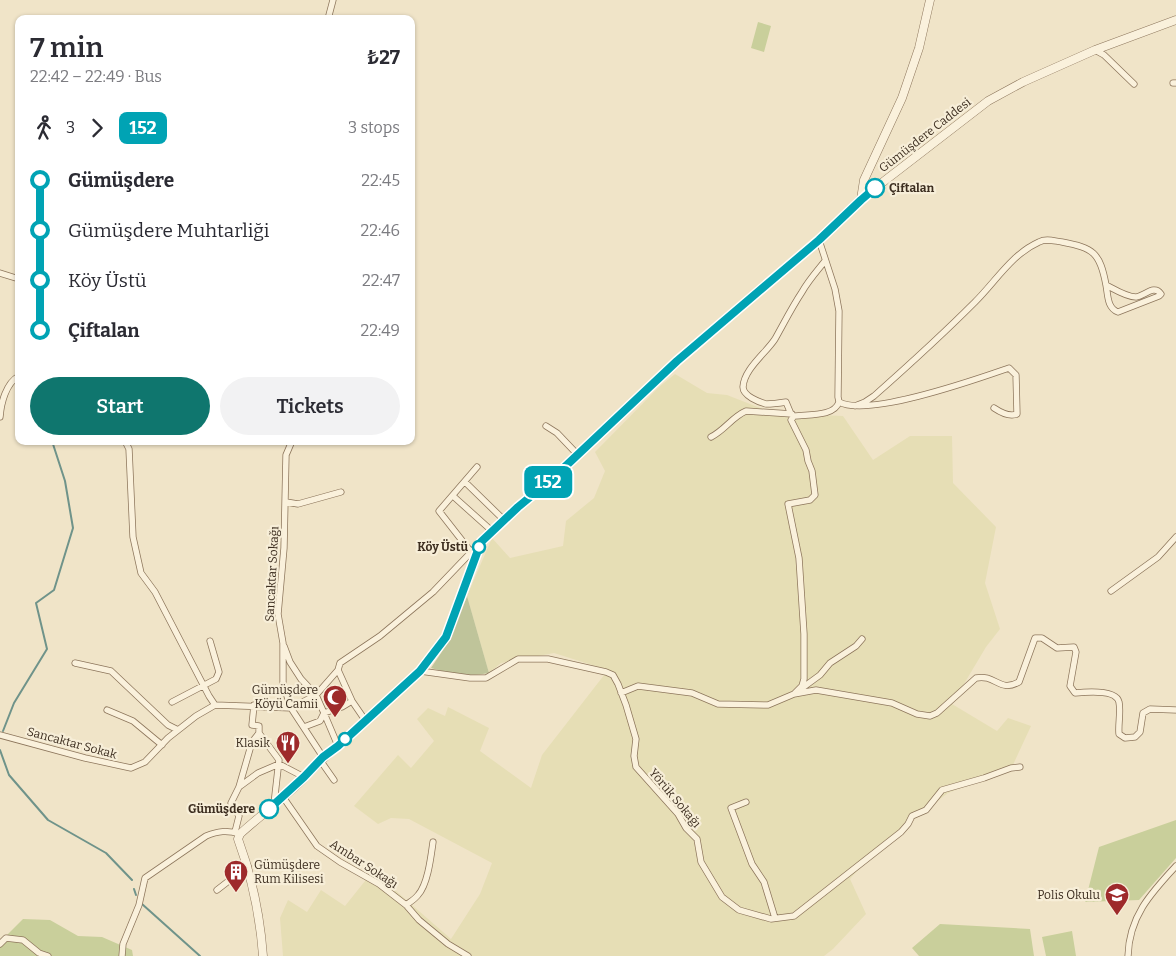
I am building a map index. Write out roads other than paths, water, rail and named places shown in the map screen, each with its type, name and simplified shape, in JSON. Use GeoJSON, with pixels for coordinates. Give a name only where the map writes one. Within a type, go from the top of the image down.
{"type":"FeatureCollection","features":[{"type":"Feature","properties":{"kind":"street"},"geometry":{"type":"LineString","coordinates":[[329,15],[333,0]]}},
{"type":"Feature","properties":{"kind":"street"},"geometry":{"type":"LineString","coordinates":[[861,200],[864,180],[895,117],[905,90],[919,48],[930,0]]}},
{"type":"Feature","properties":{"kind":"street","name":"Gümüşdere Caddesi"},"geometry":{"type":"LineString","coordinates":[[237,833],[282,797],[322,758],[338,746],[420,671],[446,637],[481,542],[553,478],[677,361],[819,240],[861,200],[988,101],[1023,82],[1095,50],[1176,20]]}},
{"type":"Feature","properties":{"kind":"street"},"geometry":{"type":"LineString","coordinates":[[1095,50],[1104,55],[1134,84]]}},
{"type":"Feature","properties":{"kind":"street"},"geometry":{"type":"LineString","coordinates":[[711,437],[719,433],[740,414],[746,412],[793,415],[831,412],[837,408],[839,402],[839,311],[819,240]]}},
{"type":"Feature","properties":{"kind":"street"},"geometry":{"type":"LineString","coordinates":[[855,406],[874,396],[976,301],[1015,257],[1040,241],[1054,241],[1090,250],[1100,263],[1110,305],[1118,312],[1161,294],[1159,290],[1155,289],[1136,297],[1106,284]]}},
{"type":"Feature","properties":{"kind":"street"},"geometry":{"type":"LineString","coordinates":[[794,694],[802,686],[804,679],[804,634],[799,558],[788,504],[810,500],[815,495],[812,471],[802,440],[792,425],[793,415],[786,402],[766,404],[745,394],[743,385],[756,360],[774,339],[803,290],[825,261]]}},
{"type":"Feature","properties":{"kind":"street"},"geometry":{"type":"LineString","coordinates":[[0,273],[15,278]]}},
{"type":"Feature","properties":{"kind":"street"},"geometry":{"type":"LineString","coordinates":[[839,402],[855,406],[894,402],[962,384],[1009,368],[1016,375],[1018,414],[1013,415],[1000,412],[994,408]]}},
{"type":"Feature","properties":{"kind":"street"},"geometry":{"type":"LineString","coordinates":[[0,417],[1,406],[7,390],[15,378]]}},
{"type":"Feature","properties":{"kind":"street"},"geometry":{"type":"LineString","coordinates":[[546,426],[557,433],[577,454]]}},
{"type":"Feature","properties":{"kind":"street"},"geometry":{"type":"LineString","coordinates":[[127,445],[129,449],[135,548],[141,573],[155,592],[215,704],[291,708],[316,695],[338,670],[340,663],[373,641],[433,592],[481,542]]}},
{"type":"Feature","properties":{"kind":"street","name":"Sancaktar Sokağı"},"geometry":{"type":"LineString","coordinates":[[290,445],[286,455],[286,502],[278,614],[282,642],[283,684],[291,708],[334,780]]}},
{"type":"Feature","properties":{"kind":"street"},"geometry":{"type":"LineString","coordinates":[[472,552],[439,511],[477,467]]}},
{"type":"Feature","properties":{"kind":"street"},"geometry":{"type":"LineString","coordinates":[[465,482],[504,520]]}},
{"type":"Feature","properties":{"kind":"street"},"geometry":{"type":"LineString","coordinates":[[286,502],[298,504],[341,492]]}},
{"type":"Feature","properties":{"kind":"street"},"geometry":{"type":"LineString","coordinates":[[453,496],[492,531]]}},
{"type":"Feature","properties":{"kind":"street"},"geometry":{"type":"LineString","coordinates":[[1111,591],[1158,557],[1176,537]]}},
{"type":"Feature","properties":{"kind":"street"},"geometry":{"type":"LineString","coordinates":[[622,693],[638,686],[692,693],[718,704],[768,705],[794,694],[816,690],[892,703],[917,714],[930,716],[938,713],[976,678],[984,676],[1005,686],[1012,686],[1019,682],[1035,638],[1042,638],[1057,648],[1074,647],[1076,652],[1072,665],[1070,686],[1075,693],[1112,694],[1116,697],[1119,703],[1119,734],[1126,738],[1135,738],[1140,732],[1143,713],[1150,709],[1176,710]]}},
{"type":"Feature","properties":{"kind":"street"},"geometry":{"type":"LineString","coordinates":[[794,694],[820,675],[830,663],[856,646],[862,639]]}},
{"type":"Feature","properties":{"kind":"street"},"geometry":{"type":"LineString","coordinates":[[172,702],[216,679],[219,672],[210,641]]}},
{"type":"Feature","properties":{"kind":"street"},"geometry":{"type":"LineString","coordinates":[[282,642],[290,662],[301,679],[316,695],[338,746]]}},
{"type":"Feature","properties":{"kind":"street","name":"Yörük Sokağı"},"geometry":{"type":"LineString","coordinates":[[420,671],[470,678],[486,678],[518,660],[548,659],[606,672],[613,676],[622,693],[636,739],[634,756],[636,767],[678,814],[686,828],[697,839],[701,862],[722,896],[740,910],[771,918],[794,916],[901,832],[912,816],[926,810],[942,790],[1011,768],[1020,767]]}},
{"type":"Feature","properties":{"kind":"street"},"geometry":{"type":"LineString","coordinates":[[75,663],[111,671],[168,724],[178,730]]}},
{"type":"Feature","properties":{"kind":"street"},"geometry":{"type":"LineString","coordinates":[[338,670],[352,701],[365,720]]}},
{"type":"Feature","properties":{"kind":"street"},"geometry":{"type":"LineString","coordinates":[[304,727],[320,720],[324,713],[342,707],[352,701]]}},
{"type":"Feature","properties":{"kind":"street","name":"Sancaktar Sokak"},"geometry":{"type":"LineString","coordinates":[[0,735],[131,768],[145,762],[178,730],[215,704]]}},
{"type":"Feature","properties":{"kind":"street"},"geometry":{"type":"LineString","coordinates":[[254,705],[252,725],[260,726],[259,733],[248,750],[245,768],[231,806],[237,811],[239,816],[238,839],[248,866],[256,901],[263,956]]}},
{"type":"Feature","properties":{"kind":"street"},"geometry":{"type":"LineString","coordinates":[[107,710],[133,721],[162,744]]}},
{"type":"Feature","properties":{"kind":"street"},"geometry":{"type":"LineString","coordinates":[[259,733],[277,756],[279,764],[274,804]]}},
{"type":"Feature","properties":{"kind":"street"},"geometry":{"type":"LineString","coordinates":[[279,764],[304,777]]}},
{"type":"Feature","properties":{"kind":"street"},"geometry":{"type":"LineString","coordinates":[[239,787],[258,773],[279,764]]}},
{"type":"Feature","properties":{"kind":"street","name":"Ambar Sokağı"},"geometry":{"type":"LineString","coordinates":[[282,797],[317,846],[340,862],[379,884],[406,905],[419,920],[440,938],[468,956]]}},
{"type":"Feature","properties":{"kind":"street"},"geometry":{"type":"LineString","coordinates":[[746,802],[731,808],[752,864],[764,882],[775,918]]}},
{"type":"Feature","properties":{"kind":"street"},"geometry":{"type":"LineString","coordinates":[[122,956],[123,944],[139,905],[146,878],[206,836],[227,830],[237,833]]}},
{"type":"Feature","properties":{"kind":"street"},"geometry":{"type":"LineString","coordinates":[[406,905],[419,895],[422,890],[433,842]]}},
{"type":"Feature","properties":{"kind":"street"},"geometry":{"type":"LineString","coordinates":[[217,890],[248,866]]}},
{"type":"Feature","properties":{"kind":"street"},"geometry":{"type":"LineString","coordinates":[[1128,956],[1128,944],[1134,921],[1145,901],[1176,866]]}},
{"type":"Feature","properties":{"kind":"street"},"geometry":{"type":"LineString","coordinates":[[0,944],[3,938],[23,940],[39,953],[48,956]]}},
{"type":"Feature","properties":{"kind":"waterway"},"geometry":{"type":"LineString","coordinates":[[3,731],[14,703],[47,649],[36,603],[54,590],[73,528],[65,481],[53,445]]}},
{"type":"Feature","properties":{"kind":"waterway"},"geometry":{"type":"LineString","coordinates":[[0,750],[9,775],[48,820],[106,853],[132,880]]}},
{"type":"Feature","properties":{"kind":"waterway"},"geometry":{"type":"LineString","coordinates":[[134,889],[136,895]]}},
{"type":"Feature","properties":{"kind":"waterway"},"geometry":{"type":"LineString","coordinates":[[142,904],[200,956]]}},
{"type":"Feature","properties":{"kind":"place","name":"Çiftalan"},"geometry":{"type":"Point","coordinates":[875,188]}},
{"type":"Feature","properties":{"kind":"place","name":"Köy Üstü"},"geometry":{"type":"Point","coordinates":[479,547]}},
{"type":"Feature","properties":{"kind":"place","name":"Gümüşdere Köyü Camii"},"geometry":{"type":"Point","coordinates":[335,718]}},
{"type":"Feature","properties":{"kind":"place","name":"Klasik"},"geometry":{"type":"Point","coordinates":[288,764]}},
{"type":"Feature","properties":{"kind":"place","name":"Gümüşdere"},"geometry":{"type":"Point","coordinates":[269,809]}},
{"type":"Feature","properties":{"kind":"place","name":"Gümüşdere Rum Kilisesi"},"geometry":{"type":"Point","coordinates":[236,893]}},
{"type":"Feature","properties":{"kind":"place","name":"Polis Okulu"},"geometry":{"type":"Point","coordinates":[1117,916]}}]}
